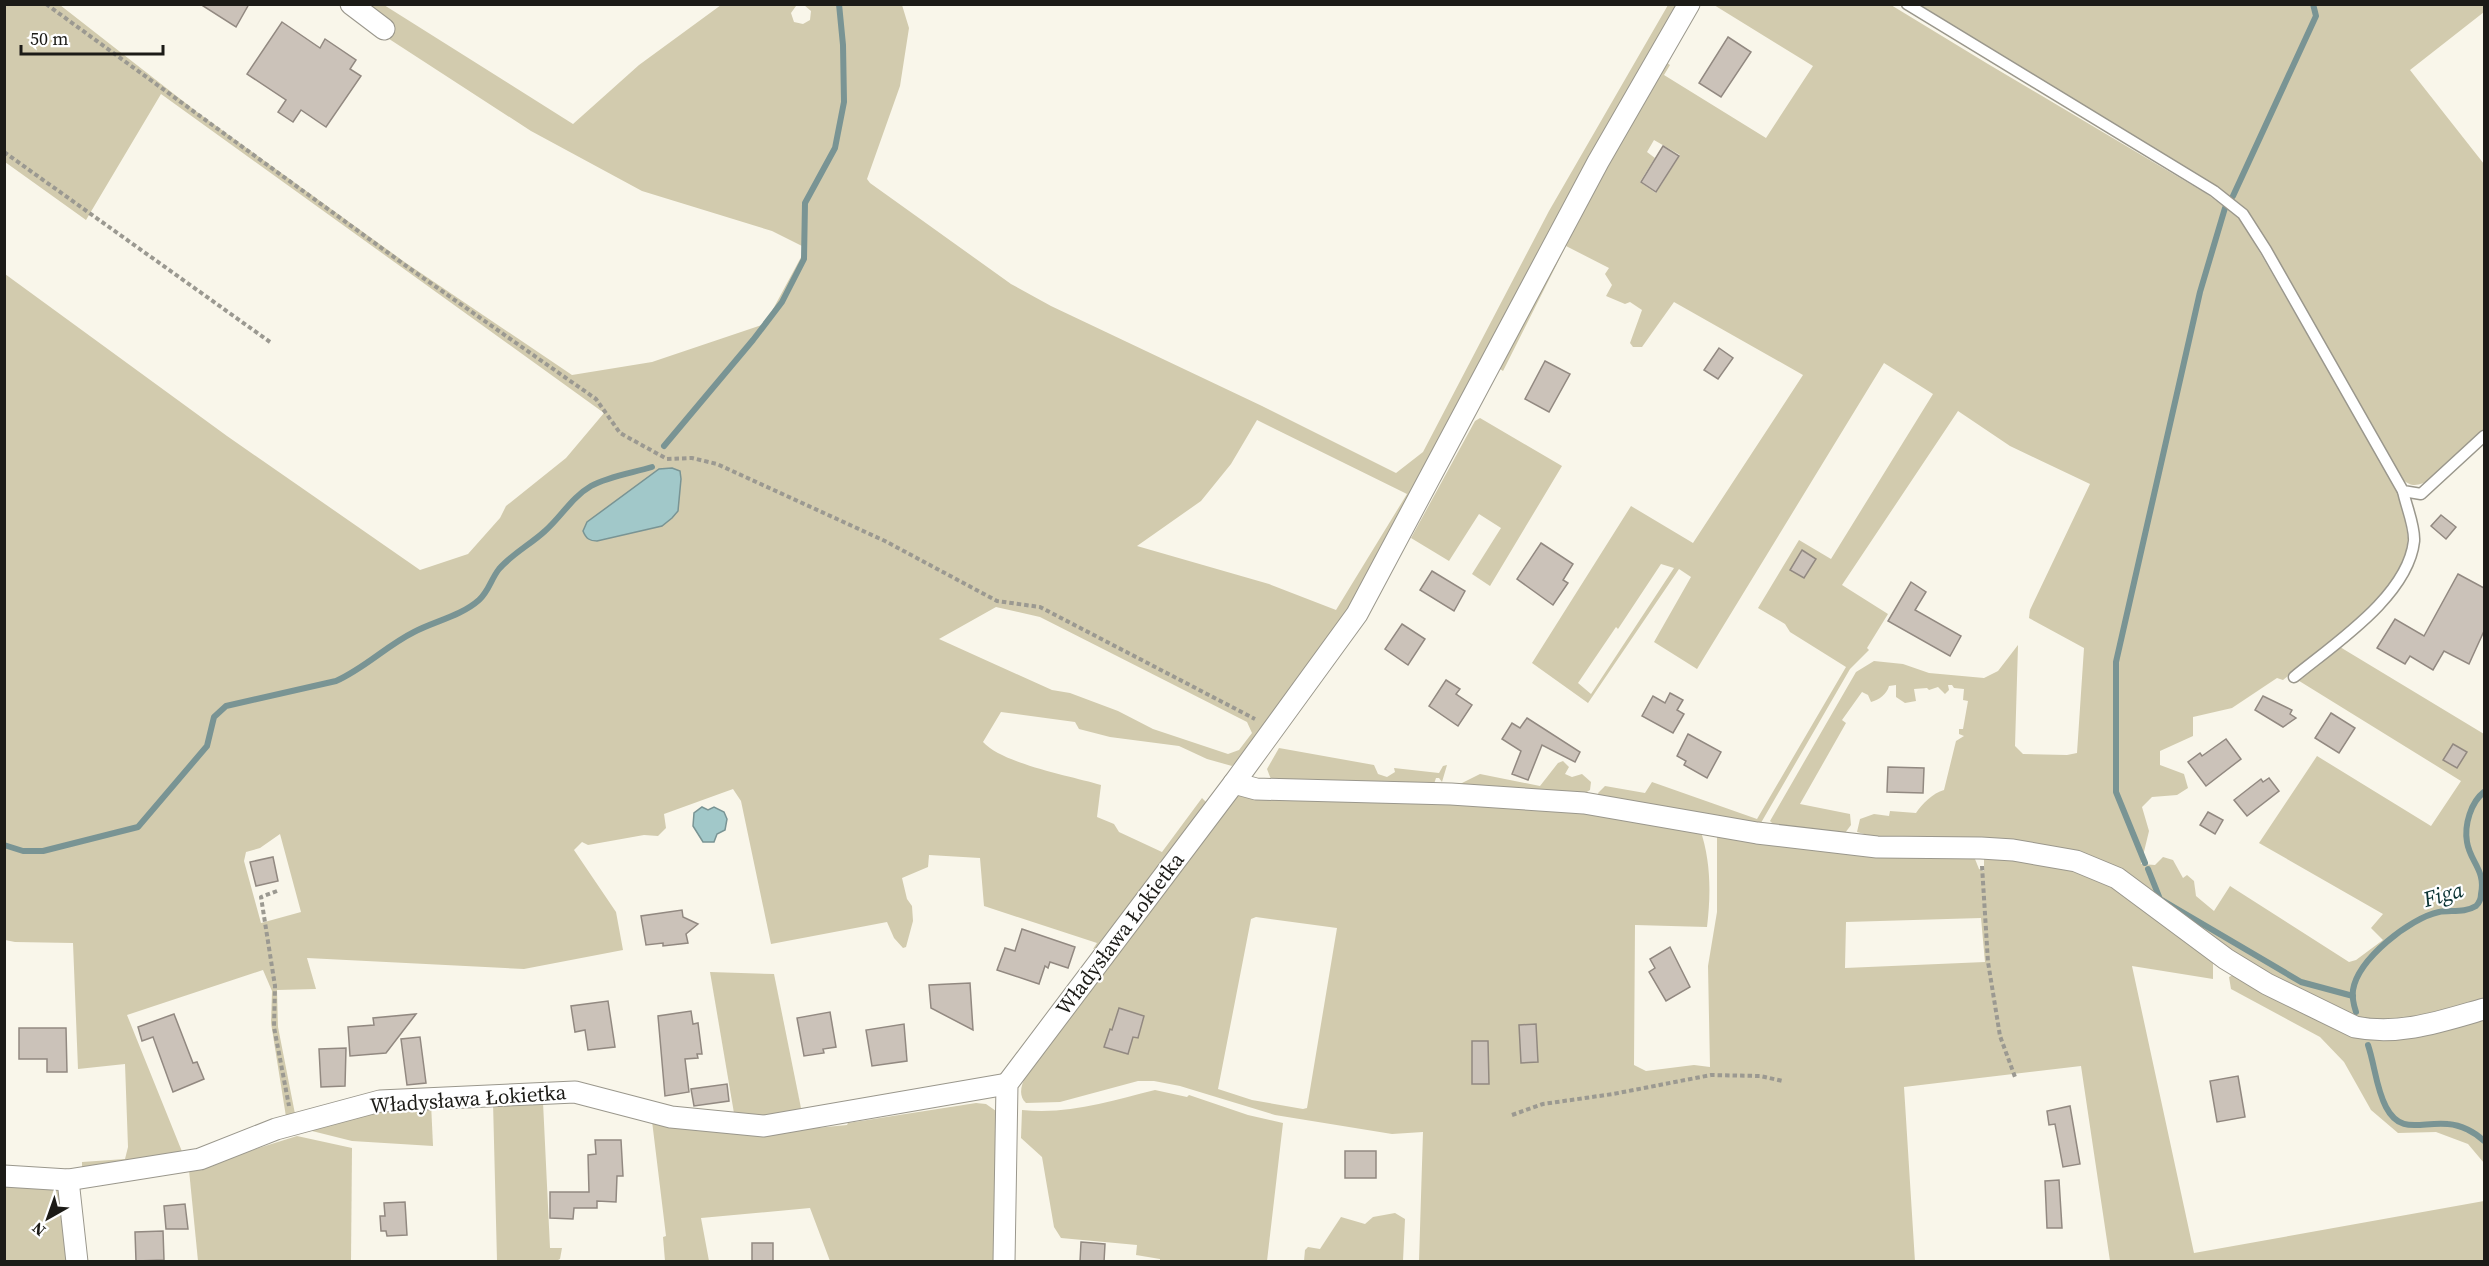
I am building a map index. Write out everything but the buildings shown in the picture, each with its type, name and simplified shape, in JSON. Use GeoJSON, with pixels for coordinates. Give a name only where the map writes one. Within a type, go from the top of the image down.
{"type":"FeatureCollection","features":[{"type":"Feature","properties":{"kind":"street"},"geometry":{"type":"LineString","coordinates":[[351,4],[384,29]]}},
{"type":"Feature","properties":{"kind":"street","name":"Władysława Łokietka"},"geometry":{"type":"LineString","coordinates":[[4,1176],[68,1180],[200,1159],[292,1125],[380,1101],[575,1092],[671,1117],[764,1126],[1007,1084],[1234,783],[1357,614],[1598,162],[1689,4]]}},
{"type":"Feature","properties":{"kind":"street"},"geometry":{"type":"LineString","coordinates":[[1234,783],[1256,789],[1451,795],[1584,803],[1757,833],[1877,848],[2013,850],[2076,861],[2117,878],[2226,959],[2267,984],[2355,1027],[2398,1031],[2484,1009]]}},
{"type":"Feature","properties":{"kind":"street"},"geometry":{"type":"LineString","coordinates":[[1004,1262],[1007,1084]]}},
{"type":"Feature","properties":{"kind":"street"},"geometry":{"type":"LineString","coordinates":[[68,1180],[77,1262]]}},
{"type":"Feature","properties":{"kind":"lane"},"geometry":{"type":"LineString","coordinates":[[1907,4],[2214,190],[2242,214],[2266,250],[2403,491],[2414,538],[2410,561],[2389,593],[2364,619],[2294,677]]}},
{"type":"Feature","properties":{"kind":"lane"},"geometry":{"type":"LineString","coordinates":[[2403,491],[2421,494],[2484,435]]}},
{"type":"Feature","properties":{"kind":"path"},"geometry":{"type":"LineString","coordinates":[[46,4],[409,268],[596,399],[620,433],[667,459],[692,458],[717,464],[885,541],[997,602],[1041,608],[1255,719]]}},
{"type":"Feature","properties":{"kind":"path"},"geometry":{"type":"LineString","coordinates":[[4,152],[270,342]]}},
{"type":"Feature","properties":{"kind":"path"},"geometry":{"type":"LineString","coordinates":[[1981,848],[1988,962],[2000,1036],[2015,1077]]}},
{"type":"Feature","properties":{"kind":"path"},"geometry":{"type":"LineString","coordinates":[[277,891],[261,897],[275,986],[274,1027],[292,1125]]}},
{"type":"Feature","properties":{"kind":"path"},"geometry":{"type":"LineString","coordinates":[[1512,1115],[1543,1104],[1613,1094],[1711,1075],[1760,1076],[1783,1081]]}},
{"type":"Feature","properties":{"kind":"shaded area"},"geometry":{"type":"Polygon","coordinates":[[[5,5],[60,5],[197,112],[406,263],[572,375],[652,362],[765,324],[806,248],[772,231],[642,191],[531,131],[383,35],[361,5],[384,5],[573,124],[639,65],[721,5],[804,5],[902,5],[909,28],[900,86],[867,179],[870,183],[1011,284],[1051,306],[1262,406],[1396,473],[1423,452],[1549,211],[1668,5],[1682,5],[1345,617],[1260,737],[1232,766],[1207,759],[1179,746],[1110,737],[1079,729],[1075,722],[1001,712],[983,742],[993,750],[1021,763],[1101,785],[1097,817],[1114,824],[1119,832],[1162,852],[1202,798],[1208,804],[1104,946],[1093,949],[1097,943],[984,906],[980,858],[929,855],[928,867],[902,878],[907,899],[912,906],[913,921],[906,947],[903,948],[894,938],[887,922],[771,944],[741,801],[733,789],[664,814],[666,828],[658,836],[644,835],[588,845],[582,842],[574,850],[616,912],[623,950],[524,969],[307,958],[316,989],[277,990],[278,1027],[296,1119],[287,1123],[271,1023],[272,991],[263,970],[127,1015],[183,1154],[82,1173],[82,1162],[125,1159],[128,1147],[125,1064],[78,1069],[73,943],[5,940],[5,274],[227,436],[420,570],[468,554],[500,518],[506,506],[566,458],[604,413],[161,94],[86,220],[5,162],[5,5]],[[804,5],[796,6],[791,13],[794,22],[803,24],[810,20],[811,11],[804,5]],[[1257,420],[1231,464],[1201,501],[1137,546],[1269,584],[1336,610],[1407,494],[1257,420]],[[996,607],[939,639],[1052,690],[1070,693],[1118,711],[1153,729],[1228,754],[1239,750],[1252,733],[1247,722],[1040,617],[996,607]],[[280,834],[260,848],[246,852],[244,861],[261,923],[301,912],[280,834]]]}},
{"type":"Feature","properties":{"kind":"shaded area"},"geometry":{"type":"Polygon","coordinates":[[[1714,5],[1891,5],[2207,194],[2240,218],[2401,497],[2408,538],[2404,565],[2385,591],[2347,628],[2283,680],[2277,678],[2232,708],[2193,717],[2193,736],[2160,751],[2160,765],[2184,774],[2188,788],[2177,795],[2152,797],[2142,807],[2149,831],[2141,864],[2155,865],[2163,857],[2173,860],[2183,878],[2187,875],[2194,881],[2196,896],[2214,911],[2230,886],[2349,962],[2356,960],[2383,940],[2371,928],[2383,914],[2259,843],[2317,756],[2431,826],[2461,781],[2296,679],[2340,647],[2484,734],[2484,1004],[2373,1028],[2226,953],[2112,869],[1875,837],[1857,832],[1860,819],[1874,814],[1889,816],[1890,811],[1916,813],[1928,799],[1944,790],[1956,741],[1964,736],[1959,734],[1959,729],[1963,729],[1968,701],[1963,700],[1964,689],[1954,688],[1952,685],[1948,685],[1949,690],[1945,694],[1938,687],[1929,690],[1927,688],[1914,689],[1916,701],[1905,703],[1896,697],[1896,685],[1889,686],[1882,696],[1871,702],[1868,695],[1862,692],[1842,720],[1846,723],[1800,804],[1850,814],[1851,825],[1845,833],[1774,825],[1770,821],[1856,672],[1874,661],[1903,664],[1929,673],[1984,678],[1998,671],[2018,645],[2015,746],[2023,754],[2067,755],[2077,753],[2084,648],[2029,618],[2030,610],[2090,484],[2010,446],[1958,411],[1842,585],[1888,614],[1867,648],[1869,650],[1850,669],[1758,828],[1602,803],[1598,793],[1605,786],[1645,793],[1652,782],[1757,819],[1846,667],[1790,632],[1785,624],[1758,608],[1799,540],[1831,559],[1933,394],[1884,363],[1697,669],[1654,642],[1691,577],[1679,569],[1588,703],[1532,663],[1631,506],[1693,543],[1803,375],[1674,302],[1642,347],[1633,347],[1630,343],[1642,310],[1630,302],[1625,304],[1606,296],[1612,285],[1605,274],[1609,268],[1566,246],[1503,371],[1497,367],[1663,60],[1670,65],[1664,75],[1766,138],[1813,66],[1714,5]],[[1654,140],[1647,152],[1655,158],[1640,182],[1656,193],[1680,155],[1654,140]],[[1661,564],[1618,629],[1616,627],[1578,683],[1591,694],[1674,568],[1661,564]]]}},
{"type":"Feature","properties":{"kind":"shaded area"},"geometry":{"type":"Polygon","coordinates":[[[1910,5],[2484,5],[2484,12],[2410,70],[2484,164],[2484,432],[2431,480],[2421,484],[2409,484],[2397,475],[2245,212],[2215,185],[1910,5]]]}},
{"type":"Feature","properties":{"kind":"shaded area"},"geometry":{"type":"Polygon","coordinates":[[[1480,418],[1562,466],[1490,586],[1472,574],[1501,528],[1479,514],[1449,561],[1411,538],[1475,421],[1480,418]]]}},
{"type":"Feature","properties":{"kind":"shaded area"},"geometry":{"type":"Polygon","coordinates":[[[1279,748],[1374,765],[1378,774],[1387,777],[1395,772],[1394,768],[1439,773],[1443,766],[1447,765],[1442,782],[1436,778],[1434,784],[1272,782],[1267,769],[1279,748]]]}},
{"type":"Feature","properties":{"kind":"shaded area"},"geometry":{"type":"Polygon","coordinates":[[[1563,761],[1569,767],[1565,774],[1572,777],[1582,774],[1591,782],[1590,790],[1579,797],[1460,784],[1480,774],[1540,786],[1558,763],[1563,761]]]}},
{"type":"Feature","properties":{"kind":"shaded area"},"geometry":{"type":"Polygon","coordinates":[[[1263,794],[1541,804],[1700,829],[1709,878],[1707,927],[1635,925],[1634,1065],[1646,1071],[1694,1065],[1710,1067],[1708,966],[1717,912],[1717,832],[1973,854],[1979,869],[1984,871],[1984,857],[2054,861],[2115,884],[2213,961],[2213,979],[2132,966],[2194,1253],[2484,1201],[2484,1261],[2110,1261],[2081,1066],[1904,1087],[1915,1262],[1419,1261],[1423,1132],[1392,1134],[1275,1115],[1180,1086],[1154,1081],[1138,1081],[1060,1102],[1026,1103],[1021,1094],[1021,1088],[1033,1062],[1234,796],[1263,794]],[[1256,917],[1251,919],[1218,1089],[1252,1100],[1307,1108],[1337,928],[1256,917]],[[1981,918],[1846,922],[1845,968],[1985,962],[1981,918]]]}},
{"type":"Feature","properties":{"kind":"shaded area"},"geometry":{"type":"Polygon","coordinates":[[[710,972],[774,974],[802,1113],[735,1119],[710,972]]]}},
{"type":"Feature","properties":{"kind":"shaded area"},"geometry":{"type":"Polygon","coordinates":[[[2235,974],[2326,1022],[2484,1018],[2484,1163],[2468,1144],[2436,1132],[2398,1133],[2371,1110],[2344,1062],[2320,1037],[2231,989],[2229,977],[2235,974]]]}},
{"type":"Feature","properties":{"kind":"shaded area"},"geometry":{"type":"Polygon","coordinates":[[[1155,1090],[1187,1097],[1189,1095],[1248,1115],[1283,1123],[1267,1261],[1160,1261],[1160,1259],[1136,1255],[1137,1245],[1061,1238],[1054,1227],[1042,1157],[1021,1138],[1022,1110],[1073,1109],[1155,1090]]]}},
{"type":"Feature","properties":{"kind":"shaded area"},"geometry":{"type":"Polygon","coordinates":[[[493,1102],[543,1102],[550,1248],[562,1248],[560,1259],[554,1262],[497,1261],[493,1102]]]}},
{"type":"Feature","properties":{"kind":"shaded area"},"geometry":{"type":"Polygon","coordinates":[[[431,1103],[433,1146],[352,1141],[308,1130],[343,1115],[431,1103]]]}},
{"type":"Feature","properties":{"kind":"shaded area"},"geometry":{"type":"Polygon","coordinates":[[[976,1103],[986,1104],[996,1111],[997,1261],[830,1261],[810,1208],[701,1218],[709,1261],[665,1261],[663,1237],[666,1236],[652,1121],[712,1132],[755,1134],[847,1125],[848,1123],[976,1103]]]}},
{"type":"Feature","properties":{"kind":"shaded area"},"geometry":{"type":"Polygon","coordinates":[[[297,1136],[352,1148],[351,1261],[198,1261],[189,1170],[297,1136]]]}},
{"type":"Feature","properties":{"kind":"shaded area"},"geometry":{"type":"Polygon","coordinates":[[[5,1186],[58,1190],[63,1197],[69,1261],[5,1262],[5,1186]]]}},
{"type":"Feature","properties":{"kind":"shaded area"},"geometry":{"type":"Polygon","coordinates":[[[1395,1213],[1405,1219],[1403,1261],[1304,1261],[1305,1250],[1308,1247],[1320,1249],[1341,1217],[1365,1224],[1373,1217],[1395,1213]]]}},
{"type":"Feature","properties":{"kind":"water"},"geometry":{"type":"Polygon","coordinates":[[[672,468],[680,471],[678,511],[662,526],[597,541],[585,536],[583,531],[587,522],[659,469],[672,468]]]}},
{"type":"Feature","properties":{"kind":"water"},"geometry":{"type":"Polygon","coordinates":[[[702,807],[708,810],[714,807],[724,812],[727,819],[725,830],[717,834],[714,842],[703,842],[693,826],[694,813],[702,807]]]}},
{"type":"Feature","properties":{"kind":"waterway"},"geometry":{"type":"LineString","coordinates":[[664,446],[782,302],[804,259],[805,203],[835,148],[844,102],[843,45],[839,4]]}},
{"type":"Feature","properties":{"kind":"waterway"},"geometry":{"type":"LineString","coordinates":[[2233,196],[2316,16],[2313,4]]}},
{"type":"Feature","properties":{"kind":"waterway"},"geometry":{"type":"LineString","coordinates":[[2145,863],[2116,792],[2116,662],[2200,292],[2225,208]]}},
{"type":"Feature","properties":{"kind":"waterway"},"geometry":{"type":"LineString","coordinates":[[4,845],[23,851],[43,851],[138,827],[207,746],[214,717],[226,706],[336,681],[422,628],[472,606],[488,589],[496,573],[504,564],[545,531],[584,491],[605,480],[652,467]]}},
{"type":"Feature","properties":{"kind":"waterway","name":"Figa"},"geometry":{"type":"LineString","coordinates":[[2356,1012],[2353,990],[2357,978],[2364,966],[2387,942],[2400,931],[2427,916],[2439,912],[2467,910],[2478,903],[2482,886],[2480,872],[2469,849],[2466,835],[2472,808],[2484,792]]}},
{"type":"Feature","properties":{"kind":"waterway"},"geometry":{"type":"LineString","coordinates":[[2148,869],[2160,899],[2301,982],[2353,996]]}},
{"type":"Feature","properties":{"kind":"waterway","name":"Figa"},"geometry":{"type":"LineString","coordinates":[[2368,1045],[2383,1100],[2392,1116],[2398,1121],[2413,1125],[2458,1126],[2484,1141]]}}]}
